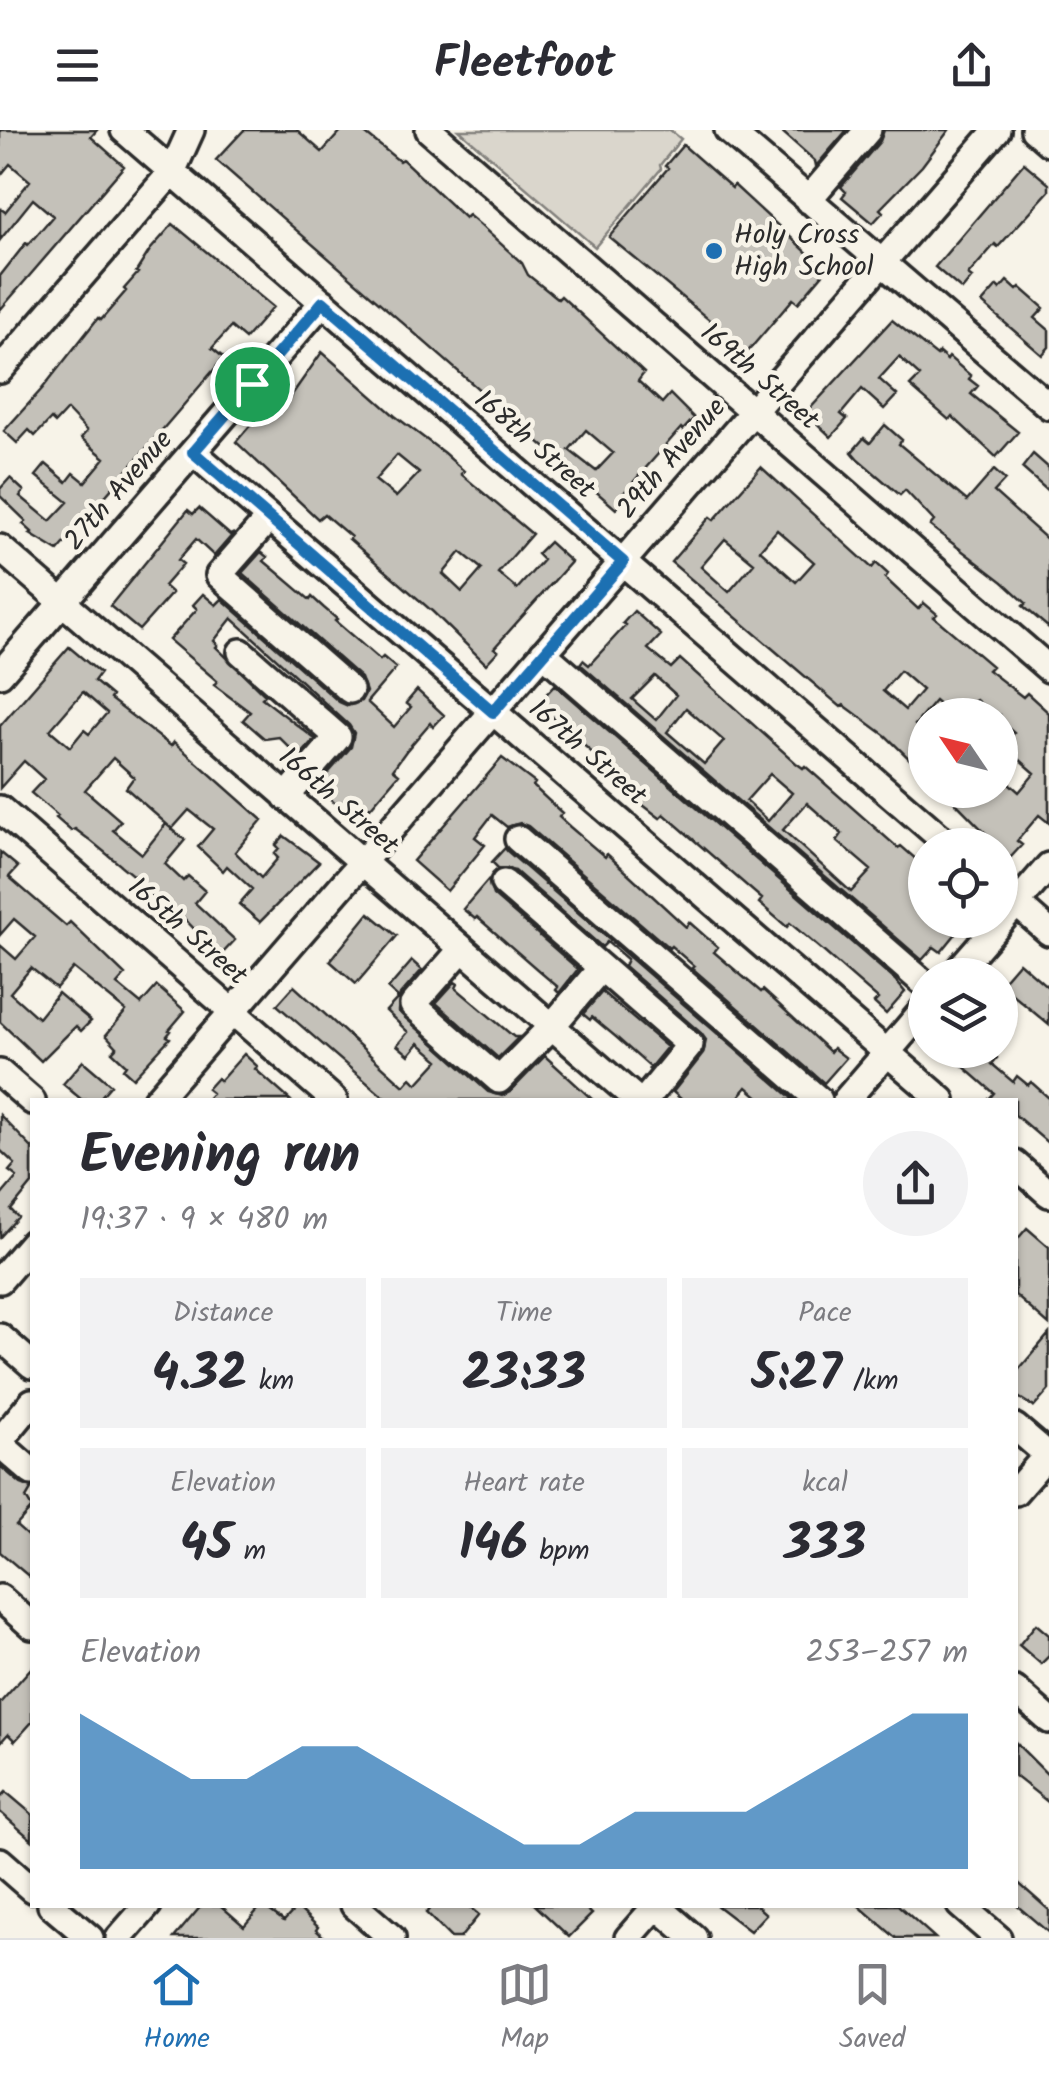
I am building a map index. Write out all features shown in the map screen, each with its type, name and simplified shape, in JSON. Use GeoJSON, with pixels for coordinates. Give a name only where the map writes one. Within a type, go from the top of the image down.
{"type":"FeatureCollection","features":[{"type":"Feature","properties":{"kind":"street","name":"168th Street"},"geometry":{"type":"LineString","coordinates":[[124,130],[929,828]]}},
{"type":"Feature","properties":{"kind":"street"},"geometry":{"type":"LineString","coordinates":[[0,370],[172,172],[191,130]]}},
{"type":"Feature","properties":{"kind":"street","name":"169th Street"},"geometry":{"type":"LineString","coordinates":[[430,130],[1049,669]]}},
{"type":"Feature","properties":{"kind":"street"},"geometry":{"type":"LineString","coordinates":[[728,130],[1049,406]]}},
{"type":"Feature","properties":{"kind":"street","name":"29th Avenue"},"geometry":{"type":"LineString","coordinates":[[158,1098],[997,130]]}},
{"type":"Feature","properties":{"kind":"street"},"geometry":{"type":"LineString","coordinates":[[1034,130],[1049,143]]}},
{"type":"Feature","properties":{"kind":"street"},"geometry":{"type":"LineString","coordinates":[[808,200],[857,134]]}},
{"type":"Feature","properties":{"kind":"street","name":"27th Avenue"},"geometry":{"type":"LineString","coordinates":[[0,674],[323,302]]}},
{"type":"Feature","properties":{"kind":"street","name":"167th Street"},"geometry":{"type":"LineString","coordinates":[[193,452],[940,1098]]}},
{"type":"Feature","properties":{"kind":"street"},"geometry":{"type":"LineString","coordinates":[[269,518],[219,575],[350,690]]}},
{"type":"Feature","properties":{"kind":"street","name":"166th Street"},"geometry":{"type":"LineString","coordinates":[[0,548],[635,1098]]}},
{"type":"Feature","properties":{"kind":"street"},"geometry":{"type":"LineString","coordinates":[[241,652],[338,737],[286,797]]}},
{"type":"Feature","properties":{"kind":"street"},"geometry":{"type":"LineString","coordinates":[[543,652],[908,969]]}},
{"type":"Feature","properties":{"kind":"street","name":"165th Street"},"geometry":{"type":"LineString","coordinates":[[0,810],[332,1098]]}},
{"type":"Feature","properties":{"kind":"street"},"geometry":{"type":"LineString","coordinates":[[518,838],[818,1098]]}},
{"type":"Feature","properties":{"kind":"street"},"geometry":{"type":"LineString","coordinates":[[1018,889],[1049,866]]}},
{"type":"Feature","properties":{"kind":"street"},"geometry":{"type":"LineString","coordinates":[[504,883],[690,1044],[647,1098]]}},
{"type":"Feature","properties":{"kind":"street"},"geometry":{"type":"LineString","coordinates":[[1018,905],[1049,932]]}},
{"type":"Feature","properties":{"kind":"street"},"geometry":{"type":"LineString","coordinates":[[462,949],[413,1005],[499,1080],[601,968]]}},
{"type":"Feature","properties":{"kind":"street"},"geometry":{"type":"LineString","coordinates":[[848,1098],[908,1028]]}},
{"type":"Feature","properties":{"kind":"street"},"geometry":{"type":"LineString","coordinates":[[0,1073],[30,1099]]}},
{"type":"Feature","properties":{"kind":"street"},"geometry":{"type":"LineString","coordinates":[[1018,1167],[1049,1194]]}},
{"type":"Feature","properties":{"kind":"street"},"geometry":{"type":"LineString","coordinates":[[0,1280],[30,1245]]}},
{"type":"Feature","properties":{"kind":"street"},"geometry":{"type":"LineString","coordinates":[[0,1336],[30,1362]]}},
{"type":"Feature","properties":{"kind":"street"},"geometry":{"type":"LineString","coordinates":[[30,1404],[0,1442],[30,1470]]}},
{"type":"Feature","properties":{"kind":"street"},"geometry":{"type":"LineString","coordinates":[[1018,1430],[1048,1455],[1018,1489]]}},
{"type":"Feature","properties":{"kind":"street"},"geometry":{"type":"LineString","coordinates":[[0,1598],[30,1624]]}},
{"type":"Feature","properties":{"kind":"street"},"geometry":{"type":"LineString","coordinates":[[1018,1693],[1049,1720]]}},
{"type":"Feature","properties":{"kind":"street"},"geometry":{"type":"LineString","coordinates":[[0,1860],[30,1887]]}},
{"type":"Feature","properties":{"kind":"street"},"geometry":{"type":"LineString","coordinates":[[55,1908],[90,1938]]}},
{"type":"Feature","properties":{"kind":"street"},"geometry":{"type":"LineString","coordinates":[[120,1938],[145,1908]]}},
{"type":"Feature","properties":{"kind":"street"},"geometry":{"type":"LineString","coordinates":[[357,1908],[392,1938]]}},
{"type":"Feature","properties":{"kind":"street"},"geometry":{"type":"LineString","coordinates":[[628,1938],[653,1908]]}},
{"type":"Feature","properties":{"kind":"street"},"geometry":{"type":"LineString","coordinates":[[659,1908],[694,1938]]}},
{"type":"Feature","properties":{"kind":"street"},"geometry":{"type":"LineString","coordinates":[[963,1908],[998,1938]]}},
{"type":"Feature","properties":{"kind":"shaded area"},"geometry":{"type":"Polygon","coordinates":[[[459,130],[670,130],[681,139],[660,165],[661,169],[595,247],[459,130]]]}},
{"type":"Feature","properties":{"kind":"building"},"geometry":{"type":"Polygon","coordinates":[[[0,130],[97,130],[91,137],[124,166],[0,310],[0,276],[53,216],[33,199],[0,240],[0,208],[5,212],[30,181],[10,164],[0,176],[0,130]]]}},
{"type":"Feature","properties":{"kind":"building"},"geometry":{"type":"Polygon","coordinates":[[[244,130],[297,130],[322,152],[342,130],[361,130],[399,161],[402,159],[465,218],[468,215],[479,224],[522,263],[528,275],[558,299],[561,296],[644,373],[638,381],[662,403],[670,394],[694,418],[621,496],[625,499],[616,509],[216,160],[244,130]],[[586,430],[569,450],[596,471],[613,453],[586,430]]]}},
{"type":"Feature","properties":{"kind":"building"},"geometry":{"type":"Polygon","coordinates":[[[780,130],[847,130],[816,166],[780,130]]]}},
{"type":"Feature","properties":{"kind":"building"},"geometry":{"type":"Polygon","coordinates":[[[884,130],[949,130],[922,166],[880,209],[883,212],[873,223],[842,197],[846,192],[841,187],[880,141],[884,130]]]}},
{"type":"Feature","properties":{"kind":"building","name":"Holy Cross High School"},"geometry":{"type":"Polygon","coordinates":[[[683,145],[732,188],[734,185],[826,270],[798,303],[793,299],[744,356],[711,326],[713,323],[609,237],[683,145]]]}},
{"type":"Feature","properties":{"kind":"building"},"geometry":{"type":"Polygon","coordinates":[[[1024,163],[1049,184],[1049,191],[998,247],[995,244],[968,275],[972,278],[962,290],[935,267],[1024,163]]]}},
{"type":"Feature","properties":{"kind":"building"},"geometry":{"type":"Polygon","coordinates":[[[173,224],[273,307],[245,339],[231,327],[212,348],[224,358],[58,551],[30,534],[23,524],[26,521],[0,496],[0,489],[10,478],[24,491],[20,496],[50,521],[68,502],[36,476],[46,464],[67,482],[74,473],[85,482],[105,458],[81,438],[87,431],[67,410],[55,423],[51,419],[35,436],[29,430],[17,443],[4,431],[98,318],[101,320],[126,291],[150,250],[173,224]]]}},
{"type":"Feature","properties":{"kind":"building"},"geometry":{"type":"Polygon","coordinates":[[[1007,281],[1044,308],[1035,318],[1049,330],[1049,347],[1042,355],[982,303],[1007,281]]]}},
{"type":"Feature","properties":{"kind":"building"},"geometry":{"type":"Polygon","coordinates":[[[892,320],[937,356],[939,353],[947,360],[949,357],[971,376],[969,379],[978,386],[971,394],[1018,432],[996,457],[952,416],[949,420],[910,386],[920,376],[899,357],[879,379],[897,395],[884,409],[862,389],[841,414],[847,419],[831,437],[806,413],[892,320]]]}},
{"type":"Feature","properties":{"kind":"building"},"geometry":{"type":"Polygon","coordinates":[[[322,352],[444,453],[464,471],[461,474],[532,534],[498,573],[517,589],[543,560],[537,554],[549,542],[571,562],[494,648],[498,651],[486,664],[351,537],[324,514],[318,519],[236,442],[277,394],[286,403],[322,352]],[[397,455],[375,480],[396,497],[419,473],[397,455]],[[461,552],[443,574],[462,592],[482,569],[461,552]]]}},
{"type":"Feature","properties":{"kind":"building"},"geometry":{"type":"Polygon","coordinates":[[[885,425],[902,440],[899,444],[967,501],[994,470],[1005,480],[994,492],[1049,541],[1049,628],[1003,582],[930,526],[934,521],[905,490],[900,495],[852,452],[864,438],[870,443],[885,425]]]}},
{"type":"Feature","properties":{"kind":"building"},"geometry":{"type":"Polygon","coordinates":[[[1033,454],[1049,468],[1049,492],[1022,468],[1033,454]]]}},
{"type":"Feature","properties":{"kind":"building"},"geometry":{"type":"Polygon","coordinates":[[[761,467],[872,568],[876,563],[888,574],[885,578],[918,609],[924,603],[937,614],[934,617],[992,666],[988,670],[1023,697],[1027,693],[1049,713],[1049,823],[1039,815],[1018,840],[1018,828],[980,828],[961,808],[1018,808],[1018,791],[1035,773],[1018,758],[1018,698],[915,698],[922,690],[900,671],[883,691],[905,710],[908,706],[908,757],[886,736],[844,705],[841,707],[671,562],[710,517],[714,520],[761,467]],[[777,530],[760,550],[796,582],[814,562],[777,530]],[[725,539],[701,567],[729,592],[754,563],[725,539]]]}},
{"type":"Feature","properties":{"kind":"building"},"geometry":{"type":"Polygon","coordinates":[[[199,508],[230,535],[234,533],[214,556],[196,539],[178,560],[183,564],[164,586],[172,593],[139,630],[110,606],[188,510],[193,514],[199,508]]]}},
{"type":"Feature","properties":{"kind":"building"},"geometry":{"type":"Polygon","coordinates":[[[261,552],[267,557],[264,561],[310,600],[312,597],[380,660],[383,657],[396,668],[367,702],[394,727],[411,707],[406,703],[417,690],[444,715],[433,727],[430,723],[406,751],[393,769],[399,774],[370,808],[363,803],[349,819],[318,785],[351,747],[354,733],[349,725],[232,618],[214,641],[216,647],[265,695],[262,698],[315,739],[299,757],[279,737],[265,739],[243,720],[250,712],[214,685],[217,681],[169,640],[197,609],[193,605],[203,594],[216,605],[222,599],[339,702],[348,706],[361,701],[366,692],[361,678],[242,573],[261,552]]]}},
{"type":"Feature","properties":{"kind":"building"},"geometry":{"type":"Polygon","coordinates":[[[634,611],[661,635],[648,649],[671,668],[680,659],[796,763],[805,766],[898,848],[908,852],[908,938],[952,938],[941,952],[934,947],[920,958],[580,664],[583,660],[589,665],[626,625],[623,623],[634,611]],[[655,676],[632,699],[656,720],[676,695],[655,676]],[[686,708],[667,732],[704,764],[724,741],[686,708]],[[770,774],[746,801],[768,821],[792,793],[770,774]],[[807,803],[783,830],[851,892],[871,870],[837,841],[842,834],[807,803]]]}},
{"type":"Feature","properties":{"kind":"building"},"geometry":{"type":"Polygon","coordinates":[[[69,647],[100,673],[94,681],[112,696],[110,699],[171,746],[174,742],[262,820],[235,852],[261,878],[278,858],[274,854],[279,848],[276,845],[284,836],[319,862],[260,922],[239,904],[252,889],[227,866],[223,871],[198,847],[213,829],[189,810],[172,829],[126,788],[134,777],[113,758],[85,790],[121,821],[113,830],[142,854],[166,824],[185,840],[165,864],[183,881],[188,876],[205,891],[195,903],[235,940],[220,956],[176,910],[171,914],[138,885],[141,882],[56,818],[31,793],[44,779],[24,761],[0,788],[0,726],[69,647]],[[83,692],[50,730],[70,747],[84,730],[89,734],[107,713],[83,692]]]}},
{"type":"Feature","properties":{"kind":"building"},"geometry":{"type":"Polygon","coordinates":[[[555,685],[895,980],[905,992],[886,1014],[874,1003],[878,999],[824,952],[759,903],[762,899],[664,814],[660,818],[643,805],[632,794],[635,790],[548,714],[544,718],[533,708],[555,685]]]}},
{"type":"Feature","properties":{"kind":"building"},"geometry":{"type":"Polygon","coordinates":[[[502,758],[535,783],[533,786],[562,813],[559,817],[570,827],[605,857],[607,854],[686,927],[689,922],[718,947],[714,952],[763,990],[830,1052],[833,1048],[846,1058],[824,1083],[671,946],[528,826],[520,823],[507,827],[492,815],[475,837],[485,845],[447,891],[413,861],[502,758]]]}},
{"type":"Feature","properties":{"kind":"building"},"geometry":{"type":"Polygon","coordinates":[[[505,848],[792,1098],[760,1098],[747,1087],[738,1098],[680,1098],[673,1092],[703,1054],[706,1040],[701,1033],[624,966],[627,959],[607,942],[602,947],[515,871],[498,868],[492,862],[505,848]]]}},
{"type":"Feature","properties":{"kind":"building"},"geometry":{"type":"Polygon","coordinates":[[[0,852],[18,867],[9,877],[66,926],[70,922],[125,975],[117,984],[141,1004],[157,986],[185,1011],[169,1030],[170,1038],[133,1078],[112,1052],[117,1047],[106,1035],[126,1011],[73,968],[56,988],[31,968],[10,993],[38,1018],[58,993],[91,1021],[81,1031],[76,1026],[41,1061],[0,1022],[0,945],[16,959],[35,937],[14,919],[0,935],[0,852]]]}},
{"type":"Feature","properties":{"kind":"building"},"geometry":{"type":"Polygon","coordinates":[[[488,880],[493,895],[578,969],[559,993],[558,987],[463,909],[488,880]]]}},
{"type":"Feature","properties":{"kind":"building"},"geometry":{"type":"Polygon","coordinates":[[[369,913],[397,936],[356,984],[330,961],[369,913]]]}},
{"type":"Feature","properties":{"kind":"building"},"geometry":{"type":"Polygon","coordinates":[[[412,961],[422,970],[400,995],[398,1011],[488,1092],[502,1096],[510,1092],[545,1056],[591,1098],[385,1098],[277,1005],[294,986],[404,1086],[411,1078],[417,1084],[439,1060],[419,1043],[409,1055],[397,1045],[408,1032],[386,1011],[398,998],[388,989],[412,961]]]}},
{"type":"Feature","properties":{"kind":"building"},"geometry":{"type":"Polygon","coordinates":[[[1018,963],[1049,988],[1049,1025],[1018,999],[1018,963]]]}},
{"type":"Feature","properties":{"kind":"building"},"geometry":{"type":"Polygon","coordinates":[[[455,982],[456,988],[514,1037],[519,1037],[498,1058],[436,1003],[455,982]]]}},
{"type":"Feature","properties":{"kind":"building"},"geometry":{"type":"Polygon","coordinates":[[[602,992],[667,1047],[648,1070],[650,1067],[616,1037],[583,1014],[602,992]]]}},
{"type":"Feature","properties":{"kind":"building"},"geometry":{"type":"Polygon","coordinates":[[[244,1054],[288,1098],[208,1098],[212,1093],[207,1089],[217,1078],[220,1081],[244,1054]]]}},
{"type":"Feature","properties":{"kind":"building"},"geometry":{"type":"Polygon","coordinates":[[[83,1061],[111,1085],[100,1098],[80,1098],[63,1084],[83,1061]]]}},
{"type":"Feature","properties":{"kind":"building"},"geometry":{"type":"Polygon","coordinates":[[[965,1068],[997,1068],[1013,1082],[1017,1076],[1028,1085],[1031,1082],[1049,1098],[1049,1144],[1018,1118],[1018,1098],[990,1098],[994,1093],[965,1068]]]}},
{"type":"Feature","properties":{"kind":"building"},"geometry":{"type":"Polygon","coordinates":[[[0,1115],[30,1146],[30,1186],[11,1210],[18,1217],[0,1237],[0,1197],[17,1177],[9,1171],[15,1164],[0,1150],[0,1115]]]}},
{"type":"Feature","properties":{"kind":"building"},"geometry":{"type":"Polygon","coordinates":[[[1027,1228],[1049,1247],[1049,1325],[1018,1298],[1018,1238],[1027,1228]]]}},
{"type":"Feature","properties":{"kind":"building"},"geometry":{"type":"Polygon","coordinates":[[[1049,1334],[1049,1390],[1034,1407],[1018,1397],[1018,1370],[1049,1334]]]}},
{"type":"Feature","properties":{"kind":"building"},"geometry":{"type":"Polygon","coordinates":[[[0,1466],[30,1487],[26,1498],[30,1510],[16,1526],[30,1538],[30,1577],[0,1552],[0,1466]]]}},
{"type":"Feature","properties":{"kind":"building"},"geometry":{"type":"Polygon","coordinates":[[[1036,1624],[1049,1635],[1049,1656],[1041,1664],[1019,1645],[1036,1624]]]}},
{"type":"Feature","properties":{"kind":"building"},"geometry":{"type":"Polygon","coordinates":[[[30,1669],[30,1724],[15,1741],[8,1734],[0,1743],[0,1703],[30,1669]]]}},
{"type":"Feature","properties":{"kind":"building"},"geometry":{"type":"Polygon","coordinates":[[[1018,1745],[1049,1776],[1049,1803],[1018,1778],[1018,1745]]]}},
{"type":"Feature","properties":{"kind":"building"},"geometry":{"type":"Polygon","coordinates":[[[6,1792],[30,1812],[30,1838],[0,1812],[0,1798],[6,1792]]]}},
{"type":"Feature","properties":{"kind":"building"},"geometry":{"type":"Polygon","coordinates":[[[1018,1883],[1049,1910],[1049,1933],[1018,1907],[1018,1883]]]}},
{"type":"Feature","properties":{"kind":"building"},"geometry":{"type":"Polygon","coordinates":[[[199,1908],[223,1908],[244,1926],[259,1908],[266,1908],[284,1921],[298,1908],[325,1938],[174,1938],[199,1908]]]}},
{"type":"Feature","properties":{"kind":"building"},"geometry":{"type":"Polygon","coordinates":[[[430,1908],[471,1908],[479,1915],[460,1938],[451,1938],[426,1913],[430,1908]]]}},
{"type":"Feature","properties":{"kind":"building"},"geometry":{"type":"Polygon","coordinates":[[[538,1908],[585,1908],[592,1914],[569,1937],[538,1908]]]}},
{"type":"Feature","properties":{"kind":"building"},"geometry":{"type":"Polygon","coordinates":[[[720,1908],[759,1908],[766,1914],[750,1931],[720,1908]]]}},
{"type":"Feature","properties":{"kind":"building"},"geometry":{"type":"Polygon","coordinates":[[[861,1908],[901,1908],[935,1938],[896,1938],[861,1908]]]}},
{"type":"Feature","properties":{"kind":"place","name":"Holy Cross High School"},"geometry":{"type":"Point","coordinates":[714,251]}},
{"type":"Feature","properties":{"kind":"route"},"geometry":{"type":"LineString","coordinates":[[323,302],[623,562],[493,712],[193,452],[252,384],[323,302]]}}]}
